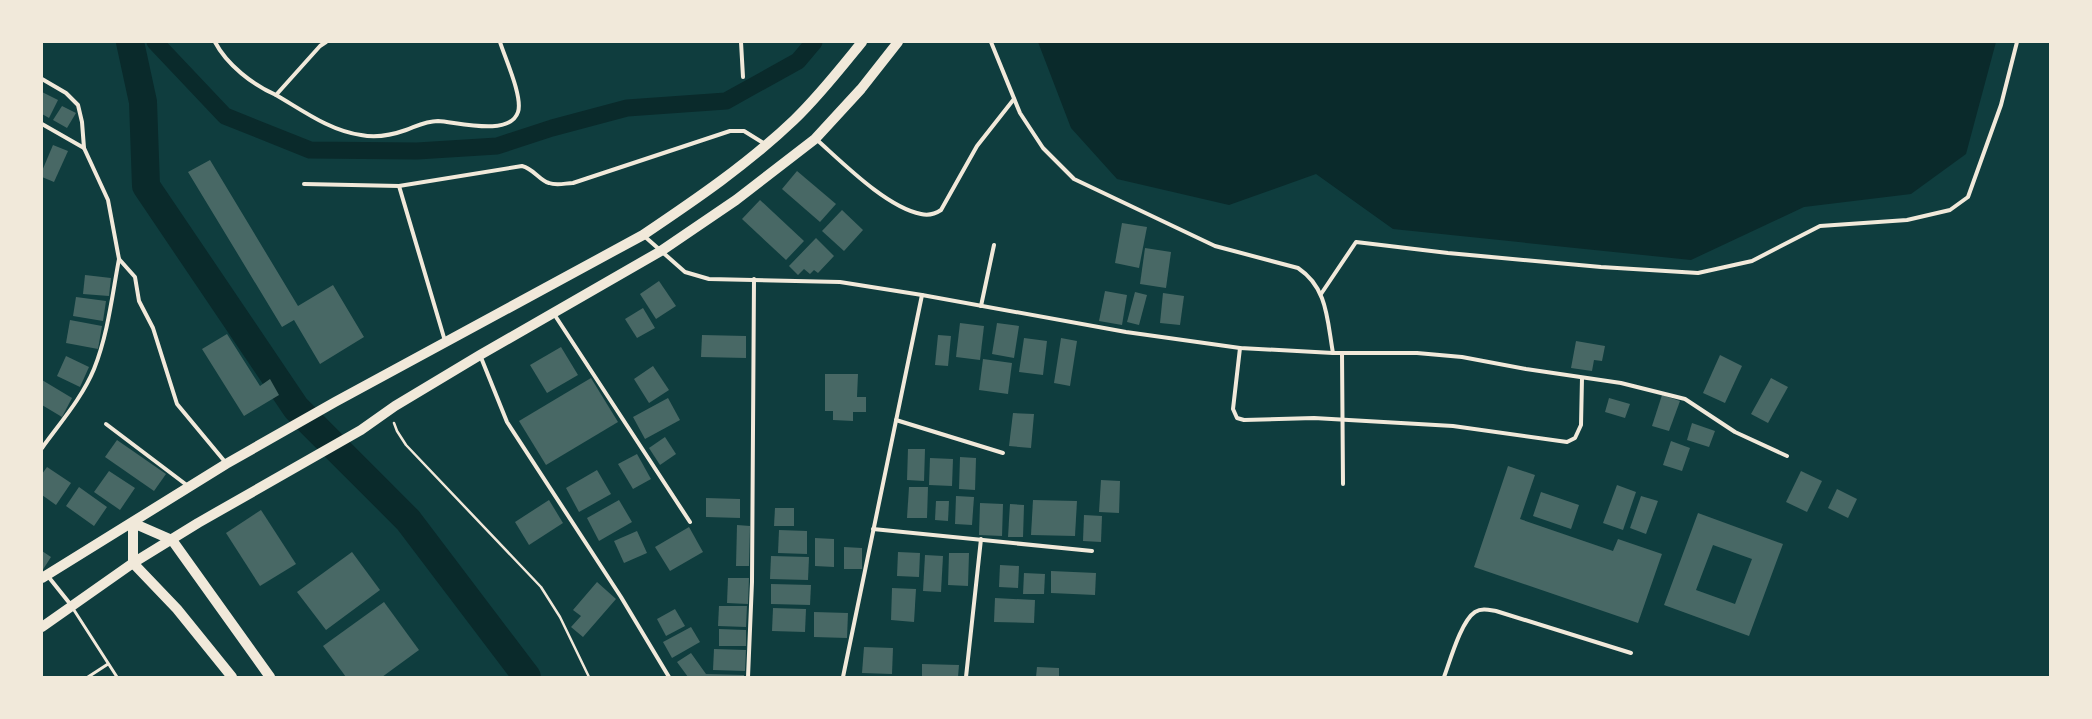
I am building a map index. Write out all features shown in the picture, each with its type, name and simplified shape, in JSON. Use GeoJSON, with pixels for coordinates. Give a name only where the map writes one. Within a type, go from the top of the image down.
{"type":"FeatureCollection","features":[{"type":"Feature","properties":{"kind":"main road"},"geometry":{"type":"LineString","coordinates":[[44,576],[133,523],[188,486],[226,464],[445,341],[643,235],[703,194],[766,145],[794,120],[829,83],[862,42]]}},
{"type":"Feature","properties":{"kind":"main road"},"geometry":{"type":"LineString","coordinates":[[42,627],[132,563],[273,479],[361,430],[396,406],[480,355],[554,314],[661,251],[736,200],[815,138],[861,89],[898,42]]}},
{"type":"Feature","properties":{"kind":"main road"},"geometry":{"type":"LineString","coordinates":[[133,523],[172,540],[270,677]]}},
{"type":"Feature","properties":{"kind":"main road"},"geometry":{"type":"LineString","coordinates":[[133,523],[132,563],[176,609],[232,677]]}},
{"type":"Feature","properties":{"kind":"street"},"geometry":{"type":"LineString","coordinates":[[215,42],[219,50],[247,78],[322,122],[360,135],[378,136],[436,121],[481,127],[497,126],[509,123],[518,113],[518,104],[516,89],[500,42]]}},
{"type":"Feature","properties":{"kind":"street"},"geometry":{"type":"LineString","coordinates":[[276,95],[320,46],[326,42]]}},
{"type":"Feature","properties":{"kind":"street"},"geometry":{"type":"LineString","coordinates":[[741,42],[743,77]]}},
{"type":"Feature","properties":{"kind":"street"},"geometry":{"type":"LineString","coordinates":[[991,42],[1020,113],[1043,148],[1074,180],[1215,246],[1298,268],[1316,283],[1321,294],[1333,353]]}},
{"type":"Feature","properties":{"kind":"street"},"geometry":{"type":"LineString","coordinates":[[1321,294],[1356,242],[1456,254],[1601,267],[1698,273],[1752,261],[1820,226],[1907,220],[1950,210],[1968,197],[2001,105],[2017,42]]}},
{"type":"Feature","properties":{"kind":"street"},"geometry":{"type":"LineString","coordinates":[[42,79],[66,93],[78,105],[82,122],[84,148],[108,200],[119,259],[105,335],[93,370],[77,398],[42,448]]}},
{"type":"Feature","properties":{"kind":"street"},"geometry":{"type":"LineString","coordinates":[[815,138],[873,189],[921,214],[933,214],[941,210],[977,146],[1014,99]]}},
{"type":"Feature","properties":{"kind":"street"},"geometry":{"type":"LineString","coordinates":[[42,124],[84,148]]}},
{"type":"Feature","properties":{"kind":"street"},"geometry":{"type":"LineString","coordinates":[[304,184],[399,186],[522,166],[534,171],[549,183],[573,183],[737,130],[744,131],[766,145]]}},
{"type":"Feature","properties":{"kind":"street"},"geometry":{"type":"LineString","coordinates":[[399,186],[445,341]]}},
{"type":"Feature","properties":{"kind":"street"},"geometry":{"type":"LineString","coordinates":[[643,235],[685,272],[709,279],[840,282],[922,295],[1126,332],[1240,348],[1333,353],[1417,353],[1462,357],[1582,378],[1621,383],[1685,399],[1735,432],[1787,456]]}},
{"type":"Feature","properties":{"kind":"street"},"geometry":{"type":"LineString","coordinates":[[981,306],[994,245]]}},
{"type":"Feature","properties":{"kind":"street"},"geometry":{"type":"LineString","coordinates":[[119,259],[135,277],[139,301],[153,328],[176,404],[226,464]]}},
{"type":"Feature","properties":{"kind":"street"},"geometry":{"type":"LineString","coordinates":[[748,677],[752,582],[754,280]]}},
{"type":"Feature","properties":{"kind":"street"},"geometry":{"type":"LineString","coordinates":[[843,677],[922,295]]}},
{"type":"Feature","properties":{"kind":"street"},"geometry":{"type":"LineString","coordinates":[[554,314],[690,522]]}},
{"type":"Feature","properties":{"kind":"street"},"geometry":{"type":"LineString","coordinates":[[1240,348],[1233,409],[1238,418],[1244,420],[1293,418],[1453,426],[1567,442],[1575,438],[1581,425],[1582,378]]}},
{"type":"Feature","properties":{"kind":"street"},"geometry":{"type":"LineString","coordinates":[[1342,353],[1343,484]]}},
{"type":"Feature","properties":{"kind":"street"},"geometry":{"type":"LineString","coordinates":[[480,355],[506,422],[621,598],[669,677]]}},
{"type":"Feature","properties":{"kind":"street"},"geometry":{"type":"LineString","coordinates":[[896,420],[1003,453]]}},
{"type":"Feature","properties":{"kind":"street"},"geometry":{"type":"LineString","coordinates":[[106,424],[188,486]]}},
{"type":"Feature","properties":{"kind":"street"},"geometry":{"type":"LineString","coordinates":[[873,529],[1092,550]]}},
{"type":"Feature","properties":{"kind":"street"},"geometry":{"type":"LineString","coordinates":[[966,677],[981,539]]}},
{"type":"Feature","properties":{"kind":"street"},"geometry":{"type":"LineString","coordinates":[[44,576],[71,606]]}},
{"type":"Feature","properties":{"kind":"street"},"geometry":{"type":"LineString","coordinates":[[1444,677],[1466,623],[1475,613],[1485,609],[1496,611],[1631,653]]}},
{"type":"Feature","properties":{"kind":"lane"},"geometry":{"type":"LineString","coordinates":[[71,606],[117,677]]}},
{"type":"Feature","properties":{"kind":"lane"},"geometry":{"type":"LineString","coordinates":[[88,677],[108,664]]}},
{"type":"Feature","properties":{"kind":"path"},"geometry":{"type":"LineString","coordinates":[[396,406],[394,422],[397,431],[406,444],[541,587],[560,617],[589,677]]}},
{"type":"Feature","properties":{"kind":"water"},"geometry":{"type":"Polygon","coordinates":[[[1038,42],[1996,42],[1966,154],[1911,194],[1804,207],[1691,260],[1393,229],[1316,174],[1229,205],[1117,179],[1071,128],[1038,42]]]}},
{"type":"Feature","properties":{"kind":"building"},"geometry":{"type":"Polygon","coordinates":[[[42,92],[58,100],[49,118],[42,114],[42,92]]]}},
{"type":"Feature","properties":{"kind":"building"},"geometry":{"type":"Polygon","coordinates":[[[62,106],[76,113],[67,128],[53,120],[62,106]]]}},
{"type":"Feature","properties":{"kind":"building"},"geometry":{"type":"Polygon","coordinates":[[[53,145],[68,151],[54,182],[42,177],[42,171],[53,145]]]}},
{"type":"Feature","properties":{"kind":"building"},"geometry":{"type":"Polygon","coordinates":[[[210,160],[298,306],[333,285],[364,337],[320,364],[294,320],[282,327],[188,172],[210,160]]]}},
{"type":"Feature","properties":{"kind":"building"},"geometry":{"type":"Polygon","coordinates":[[[797,171],[836,204],[820,222],[782,189],[797,171]]]}},
{"type":"Feature","properties":{"kind":"building"},"geometry":{"type":"Polygon","coordinates":[[[760,200],[804,241],[786,260],[742,219],[760,200]]]}},
{"type":"Feature","properties":{"kind":"building"},"geometry":{"type":"Polygon","coordinates":[[[842,210],[863,230],[844,251],[822,231],[842,210]]]}},
{"type":"Feature","properties":{"kind":"building"},"geometry":{"type":"Polygon","coordinates":[[[1122,223],[1147,227],[1139,268],[1115,263],[1122,223]]]}},
{"type":"Feature","properties":{"kind":"building"},"geometry":{"type":"Polygon","coordinates":[[[816,238],[834,256],[818,273],[814,270],[810,274],[804,269],[798,275],[789,266],[816,238]]]}},
{"type":"Feature","properties":{"kind":"building"},"geometry":{"type":"Polygon","coordinates":[[[1145,248],[1171,252],[1166,288],[1140,284],[1145,248]]]}},
{"type":"Feature","properties":{"kind":"building"},"geometry":{"type":"Polygon","coordinates":[[[85,275],[111,278],[109,296],[83,294],[85,275]]]}},
{"type":"Feature","properties":{"kind":"building"},"geometry":{"type":"Polygon","coordinates":[[[659,281],[676,306],[656,319],[640,294],[659,281]]]}},
{"type":"Feature","properties":{"kind":"building"},"geometry":{"type":"Polygon","coordinates":[[[1105,291],[1127,295],[1122,325],[1099,321],[1105,291]]]}},
{"type":"Feature","properties":{"kind":"building"},"geometry":{"type":"Polygon","coordinates":[[[1135,292],[1147,295],[1139,325],[1127,322],[1135,292]]]}},
{"type":"Feature","properties":{"kind":"building"},"geometry":{"type":"Polygon","coordinates":[[[1163,293],[1184,296],[1180,325],[1160,323],[1163,293]]]}},
{"type":"Feature","properties":{"kind":"building"},"geometry":{"type":"Polygon","coordinates":[[[76,297],[106,301],[103,321],[73,316],[76,297]]]}},
{"type":"Feature","properties":{"kind":"building"},"geometry":{"type":"Polygon","coordinates":[[[643,308],[655,328],[637,338],[625,319],[643,308]]]}},
{"type":"Feature","properties":{"kind":"building"},"geometry":{"type":"Polygon","coordinates":[[[70,320],[102,326],[98,349],[66,343],[70,320]]]}},
{"type":"Feature","properties":{"kind":"building"},"geometry":{"type":"Polygon","coordinates":[[[960,323],[984,326],[980,360],[956,357],[960,323]]]}},
{"type":"Feature","properties":{"kind":"building"},"geometry":{"type":"Polygon","coordinates":[[[997,323],[1019,326],[1014,358],[992,354],[997,323]]]}},
{"type":"Feature","properties":{"kind":"building"},"geometry":{"type":"Polygon","coordinates":[[[227,334],[260,386],[270,379],[279,395],[244,416],[202,349],[227,334]]]}},
{"type":"Feature","properties":{"kind":"building"},"geometry":{"type":"Polygon","coordinates":[[[702,335],[746,336],[746,358],[701,357],[702,335]]]}},
{"type":"Feature","properties":{"kind":"building"},"geometry":{"type":"Polygon","coordinates":[[[938,335],[951,336],[948,366],[935,365],[938,335]]]}},
{"type":"Feature","properties":{"kind":"building"},"geometry":{"type":"Polygon","coordinates":[[[1024,338],[1047,341],[1043,375],[1019,372],[1024,338]]]}},
{"type":"Feature","properties":{"kind":"building"},"geometry":{"type":"Polygon","coordinates":[[[1061,338],[1077,341],[1070,386],[1054,383],[1061,338]]]}},
{"type":"Feature","properties":{"kind":"building"},"geometry":{"type":"Polygon","coordinates":[[[1576,341],[1605,346],[1602,361],[1594,360],[1592,371],[1571,368],[1576,341]]]}},
{"type":"Feature","properties":{"kind":"building"},"geometry":{"type":"Polygon","coordinates":[[[561,347],[578,375],[547,393],[530,365],[561,347]]]}},
{"type":"Feature","properties":{"kind":"building"},"geometry":{"type":"Polygon","coordinates":[[[1720,355],[1742,366],[1725,403],[1703,393],[1720,355]]]}},
{"type":"Feature","properties":{"kind":"building"},"geometry":{"type":"Polygon","coordinates":[[[66,356],[89,367],[80,387],[57,376],[66,356]]]}},
{"type":"Feature","properties":{"kind":"building"},"geometry":{"type":"Polygon","coordinates":[[[983,359],[1012,363],[1008,394],[979,390],[983,359]]]}},
{"type":"Feature","properties":{"kind":"building"},"geometry":{"type":"Polygon","coordinates":[[[653,366],[669,390],[649,403],[634,379],[653,366]]]}},
{"type":"Feature","properties":{"kind":"building"},"geometry":{"type":"Polygon","coordinates":[[[825,374],[858,374],[857,397],[866,397],[866,412],[853,412],[853,421],[833,420],[833,411],[825,411],[825,374]]]}},
{"type":"Feature","properties":{"kind":"building"},"geometry":{"type":"Polygon","coordinates":[[[591,378],[618,422],[546,465],[519,421],[591,378]]]}},
{"type":"Feature","properties":{"kind":"building"},"geometry":{"type":"Polygon","coordinates":[[[1771,378],[1788,387],[1768,423],[1751,414],[1771,378]]]}},
{"type":"Feature","properties":{"kind":"building"},"geometry":{"type":"Polygon","coordinates":[[[42,380],[72,398],[62,417],[42,405],[42,380]]]}},
{"type":"Feature","properties":{"kind":"building"},"geometry":{"type":"Polygon","coordinates":[[[1662,395],[1680,401],[1669,431],[1652,426],[1662,395]]]}},
{"type":"Feature","properties":{"kind":"building"},"geometry":{"type":"Polygon","coordinates":[[[668,398],[680,420],[645,439],[633,417],[668,398]]]}},
{"type":"Feature","properties":{"kind":"building"},"geometry":{"type":"Polygon","coordinates":[[[1609,398],[1630,404],[1625,418],[1605,412],[1609,398]]]}},
{"type":"Feature","properties":{"kind":"building"},"geometry":{"type":"Polygon","coordinates":[[[1013,413],[1034,414],[1031,448],[1009,446],[1013,413]]]}},
{"type":"Feature","properties":{"kind":"building"},"geometry":{"type":"Polygon","coordinates":[[[1692,423],[1715,431],[1709,447],[1687,440],[1692,423]]]}},
{"type":"Feature","properties":{"kind":"building"},"geometry":{"type":"Polygon","coordinates":[[[665,437],[676,454],[660,465],[649,448],[665,437]]]}},
{"type":"Feature","properties":{"kind":"building"},"geometry":{"type":"Polygon","coordinates":[[[117,440],[166,474],[154,491],[105,457],[117,440]]]}},
{"type":"Feature","properties":{"kind":"building"},"geometry":{"type":"Polygon","coordinates":[[[1671,441],[1690,448],[1682,471],[1663,465],[1671,441]]]}},
{"type":"Feature","properties":{"kind":"building"},"geometry":{"type":"Polygon","coordinates":[[[908,449],[925,449],[924,481],[907,480],[908,449]]]}},
{"type":"Feature","properties":{"kind":"building"},"geometry":{"type":"Polygon","coordinates":[[[637,454],[651,479],[633,489],[618,464],[637,454]]]}},
{"type":"Feature","properties":{"kind":"building"},"geometry":{"type":"Polygon","coordinates":[[[960,457],[976,458],[975,490],[959,489],[960,457]]]}},
{"type":"Feature","properties":{"kind":"building"},"geometry":{"type":"Polygon","coordinates":[[[930,458],[953,459],[952,486],[929,485],[930,458]]]}},
{"type":"Feature","properties":{"kind":"building"},"geometry":{"type":"Polygon","coordinates":[[[1508,466],[1535,475],[1520,519],[1613,551],[1618,539],[1662,554],[1638,623],[1474,567],[1508,466]]]}},
{"type":"Feature","properties":{"kind":"building"},"geometry":{"type":"Polygon","coordinates":[[[47,467],[71,483],[56,505],[42,495],[42,474],[47,467]]]}},
{"type":"Feature","properties":{"kind":"building"},"geometry":{"type":"Polygon","coordinates":[[[597,470],[611,494],[579,512],[566,488],[597,470]]]}},
{"type":"Feature","properties":{"kind":"building"},"geometry":{"type":"Polygon","coordinates":[[[109,471],[135,488],[120,510],[94,492],[109,471]]]}},
{"type":"Feature","properties":{"kind":"building"},"geometry":{"type":"Polygon","coordinates":[[[1801,471],[1822,481],[1807,512],[1786,502],[1801,471]]]}},
{"type":"Feature","properties":{"kind":"building"},"geometry":{"type":"Polygon","coordinates":[[[1101,480],[1120,481],[1119,513],[1099,512],[1101,480]]]}},
{"type":"Feature","properties":{"kind":"building"},"geometry":{"type":"Polygon","coordinates":[[[1617,485],[1636,492],[1623,530],[1603,523],[1617,485]]]}},
{"type":"Feature","properties":{"kind":"building"},"geometry":{"type":"Polygon","coordinates":[[[79,487],[107,507],[94,526],[66,506],[79,487]]]}},
{"type":"Feature","properties":{"kind":"building"},"geometry":{"type":"Polygon","coordinates":[[[909,487],[928,487],[927,518],[907,518],[909,487]]]}},
{"type":"Feature","properties":{"kind":"building"},"geometry":{"type":"Polygon","coordinates":[[[1837,489],[1857,499],[1848,518],[1828,508],[1837,489]]]}},
{"type":"Feature","properties":{"kind":"building"},"geometry":{"type":"Polygon","coordinates":[[[1541,492],[1579,505],[1571,529],[1533,516],[1541,492]]]}},
{"type":"Feature","properties":{"kind":"building"},"geometry":{"type":"Polygon","coordinates":[[[956,496],[974,497],[972,525],[955,524],[956,496]]]}},
{"type":"Feature","properties":{"kind":"building"},"geometry":{"type":"Polygon","coordinates":[[[1641,496],[1658,501],[1646,534],[1630,528],[1641,496]]]}},
{"type":"Feature","properties":{"kind":"building"},"geometry":{"type":"Polygon","coordinates":[[[706,498],[740,499],[740,518],[706,517],[706,498]]]}},
{"type":"Feature","properties":{"kind":"building"},"geometry":{"type":"Polygon","coordinates":[[[549,500],[563,523],[529,545],[515,522],[549,500]]]}},
{"type":"Feature","properties":{"kind":"building"},"geometry":{"type":"Polygon","coordinates":[[[619,500],[632,522],[599,541],[587,518],[619,500]]]}},
{"type":"Feature","properties":{"kind":"building"},"geometry":{"type":"Polygon","coordinates":[[[1033,500],[1077,501],[1075,536],[1031,535],[1033,500]]]}},
{"type":"Feature","properties":{"kind":"building"},"geometry":{"type":"Polygon","coordinates":[[[936,501],[949,501],[948,521],[935,520],[936,501]]]}},
{"type":"Feature","properties":{"kind":"building"},"geometry":{"type":"Polygon","coordinates":[[[980,503],[1003,504],[1002,536],[979,535],[980,503]]]}},
{"type":"Feature","properties":{"kind":"building"},"geometry":{"type":"Polygon","coordinates":[[[1010,504],[1024,505],[1023,537],[1008,537],[1010,504]]]}},
{"type":"Feature","properties":{"kind":"building"},"geometry":{"type":"Polygon","coordinates":[[[775,508],[794,508],[794,526],[774,526],[775,508]]]}},
{"type":"Feature","properties":{"kind":"building"},"geometry":{"type":"Polygon","coordinates":[[[261,510],[296,564],[260,586],[226,533],[261,510]]]}},
{"type":"Feature","properties":{"kind":"building"},"geometry":{"type":"Polygon","coordinates":[[[1698,513],[1783,544],[1749,636],[1664,605],[1698,513]],[[1713,545],[1696,590],[1735,604],[1752,559],[1713,545]]]}},
{"type":"Feature","properties":{"kind":"building"},"geometry":{"type":"Polygon","coordinates":[[[1084,515],[1102,516],[1101,542],[1083,541],[1084,515]]]}},
{"type":"Feature","properties":{"kind":"building"},"geometry":{"type":"Polygon","coordinates":[[[737,525],[750,526],[749,566],[736,566],[737,525]]]}},
{"type":"Feature","properties":{"kind":"building"},"geometry":{"type":"Polygon","coordinates":[[[689,527],[703,552],[670,571],[655,547],[689,527]]]}},
{"type":"Feature","properties":{"kind":"building"},"geometry":{"type":"Polygon","coordinates":[[[779,530],[807,531],[807,554],[778,553],[779,530]]]}},
{"type":"Feature","properties":{"kind":"building"},"geometry":{"type":"Polygon","coordinates":[[[637,531],[647,553],[624,563],[614,541],[637,531]]]}},
{"type":"Feature","properties":{"kind":"building"},"geometry":{"type":"Polygon","coordinates":[[[815,538],[834,539],[834,567],[815,566],[815,538]]]}},
{"type":"Feature","properties":{"kind":"building"},"geometry":{"type":"Polygon","coordinates":[[[844,547],[862,548],[862,569],[844,569],[844,547]]]}},
{"type":"Feature","properties":{"kind":"building"},"geometry":{"type":"Polygon","coordinates":[[[42,551],[51,557],[42,571],[42,551]]]}},
{"type":"Feature","properties":{"kind":"building"},"geometry":{"type":"Polygon","coordinates":[[[352,552],[380,590],[326,630],[297,592],[352,552]]]}},
{"type":"Feature","properties":{"kind":"building"},"geometry":{"type":"Polygon","coordinates":[[[898,552],[920,553],[919,577],[897,576],[898,552]]]}},
{"type":"Feature","properties":{"kind":"building"},"geometry":{"type":"Polygon","coordinates":[[[949,553],[969,553],[968,586],[948,585],[949,553]]]}},
{"type":"Feature","properties":{"kind":"building"},"geometry":{"type":"Polygon","coordinates":[[[925,555],[943,556],[941,592],[923,591],[925,555]]]}},
{"type":"Feature","properties":{"kind":"building"},"geometry":{"type":"Polygon","coordinates":[[[771,556],[809,557],[808,580],[770,579],[771,556]]]}},
{"type":"Feature","properties":{"kind":"building"},"geometry":{"type":"Polygon","coordinates":[[[1000,565],[1019,566],[1018,588],[999,587],[1000,565]]]}},
{"type":"Feature","properties":{"kind":"building"},"geometry":{"type":"Polygon","coordinates":[[[1051,571],[1096,573],[1095,595],[1051,593],[1051,571]]]}},
{"type":"Feature","properties":{"kind":"building"},"geometry":{"type":"Polygon","coordinates":[[[1024,573],[1045,574],[1044,594],[1023,594],[1024,573]]]}},
{"type":"Feature","properties":{"kind":"building"},"geometry":{"type":"Polygon","coordinates":[[[728,578],[749,578],[748,604],[727,603],[728,578]]]}},
{"type":"Feature","properties":{"kind":"building"},"geometry":{"type":"Polygon","coordinates":[[[597,582],[616,599],[583,637],[571,627],[581,616],[573,610],[597,582]]]}},
{"type":"Feature","properties":{"kind":"building"},"geometry":{"type":"Polygon","coordinates":[[[771,584],[811,585],[810,605],[771,604],[771,584]]]}},
{"type":"Feature","properties":{"kind":"building"},"geometry":{"type":"Polygon","coordinates":[[[892,588],[916,589],[914,622],[891,620],[892,588]]]}},
{"type":"Feature","properties":{"kind":"building"},"geometry":{"type":"Polygon","coordinates":[[[995,598],[1035,600],[1034,623],[994,622],[995,598]]]}},
{"type":"Feature","properties":{"kind":"building"},"geometry":{"type":"Polygon","coordinates":[[[384,602],[419,650],[382,677],[346,677],[323,646],[384,602]]]}},
{"type":"Feature","properties":{"kind":"building"},"geometry":{"type":"Polygon","coordinates":[[[719,606],[747,606],[746,627],[718,626],[719,606]]]}},
{"type":"Feature","properties":{"kind":"building"},"geometry":{"type":"Polygon","coordinates":[[[773,608],[806,609],[805,632],[772,631],[773,608]]]}},
{"type":"Feature","properties":{"kind":"building"},"geometry":{"type":"Polygon","coordinates":[[[675,609],[685,626],[666,636],[657,619],[675,609]]]}},
{"type":"Feature","properties":{"kind":"building"},"geometry":{"type":"Polygon","coordinates":[[[814,612],[848,613],[847,638],[814,637],[814,612]]]}},
{"type":"Feature","properties":{"kind":"building"},"geometry":{"type":"Polygon","coordinates":[[[691,627],[700,642],[672,658],[663,642],[691,627]]]}},
{"type":"Feature","properties":{"kind":"building"},"geometry":{"type":"Polygon","coordinates":[[[719,629],[746,630],[746,646],[719,646],[719,629]]]}},
{"type":"Feature","properties":{"kind":"building"},"geometry":{"type":"Polygon","coordinates":[[[864,647],[893,648],[892,674],[862,673],[864,647]]]}},
{"type":"Feature","properties":{"kind":"building"},"geometry":{"type":"Polygon","coordinates":[[[714,649],[746,650],[745,671],[713,670],[714,649]]]}},
{"type":"Feature","properties":{"kind":"building"},"geometry":{"type":"Polygon","coordinates":[[[691,653],[706,674],[744,675],[744,677],[688,677],[677,662],[691,653]]]}},
{"type":"Feature","properties":{"kind":"building"},"geometry":{"type":"Polygon","coordinates":[[[922,664],[959,665],[958,677],[922,677],[922,664]]]}},
{"type":"Feature","properties":{"kind":"building"},"geometry":{"type":"Polygon","coordinates":[[[1037,667],[1059,668],[1059,677],[1036,677],[1037,667]]]}},
{"type":"Feature","properties":{"kind":"waterway"},"geometry":{"type":"LineString","coordinates":[[130,42],[143,102],[146,186],[296,408],[408,520],[527,677]]}},
{"type":"Feature","properties":{"kind":"waterway"},"geometry":{"type":"LineString","coordinates":[[155,42],[225,116],[310,150],[417,151],[497,146],[552,128],[627,108],[726,101],[798,61],[814,42]]}}]}
